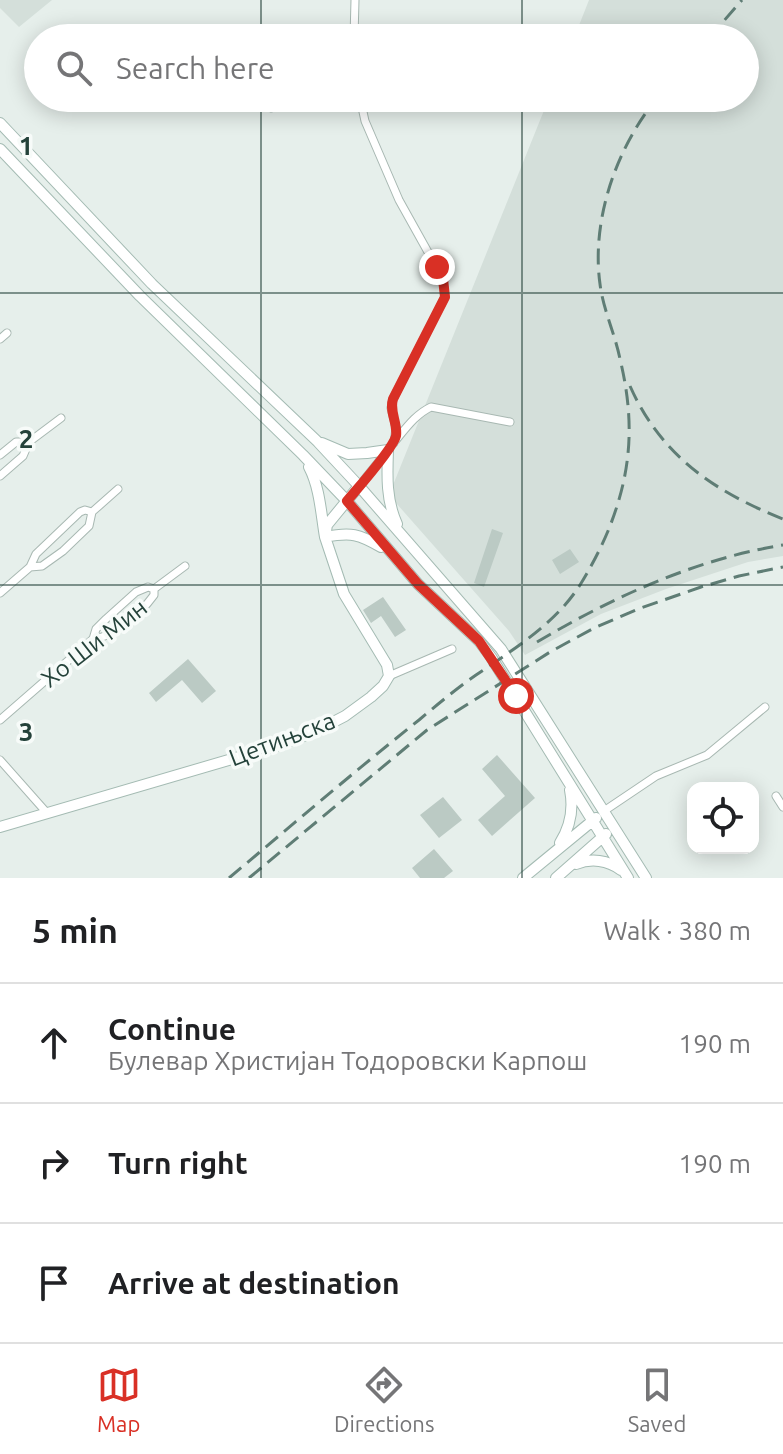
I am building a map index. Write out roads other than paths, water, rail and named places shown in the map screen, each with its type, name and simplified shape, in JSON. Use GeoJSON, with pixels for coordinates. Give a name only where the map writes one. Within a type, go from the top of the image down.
{"type":"FeatureCollection","features":[{"type":"Feature","properties":{"kind":"street"},"geometry":{"type":"LineString","coordinates":[[354,24],[355,0]]}},
{"type":"Feature","properties":{"kind":"street"},"geometry":{"type":"LineString","coordinates":[[363,112],[399,200],[445,288],[445,297],[392,403],[396,428],[387,490],[391,511],[403,537]]}},
{"type":"Feature","properties":{"kind":"street"},"geometry":{"type":"LineString","coordinates":[[0,123],[152,284],[318,442],[501,649],[643,874]]}},
{"type":"Feature","properties":{"kind":"street"},"geometry":{"type":"LineString","coordinates":[[0,149],[140,296],[303,455],[418,584],[479,641],[627,876]]}},
{"type":"Feature","properties":{"kind":"street"},"geometry":{"type":"LineString","coordinates":[[325,537],[327,525],[410,423],[424,411],[431,407],[510,422]]}},
{"type":"Feature","properties":{"kind":"street"},"geometry":{"type":"LineString","coordinates":[[0,476],[23,456],[29,442],[61,418]]}},
{"type":"Feature","properties":{"kind":"street"},"geometry":{"type":"LineString","coordinates":[[0,455],[16,442],[29,442]]}},
{"type":"Feature","properties":{"kind":"street"},"geometry":{"type":"LineString","coordinates":[[318,442],[348,454],[367,453],[391,446]]}},
{"type":"Feature","properties":{"kind":"street"},"geometry":{"type":"LineString","coordinates":[[303,455],[313,474],[325,537],[344,594],[387,665],[389,676],[452,649]]}},
{"type":"Feature","properties":{"kind":"street"},"geometry":{"type":"LineString","coordinates":[[30,567],[42,566],[63,551],[89,526],[92,512],[118,489]]}},
{"type":"Feature","properties":{"kind":"street"},"geometry":{"type":"LineString","coordinates":[[0,593],[30,567],[36,554],[80,512],[92,512]]}},
{"type":"Feature","properties":{"kind":"street"},"geometry":{"type":"LineString","coordinates":[[325,537],[361,535],[390,553]]}},
{"type":"Feature","properties":{"kind":"street","name":"Хо Ши Мин"},"geometry":{"type":"LineString","coordinates":[[0,720],[93,639],[112,633],[135,615],[154,595],[154,589],[185,566]]}},
{"type":"Feature","properties":{"kind":"street"},"geometry":{"type":"LineString","coordinates":[[93,639],[100,625],[136,592],[148,587],[154,589]]}},
{"type":"Feature","properties":{"kind":"street","name":"Цетињска"},"geometry":{"type":"LineString","coordinates":[[0,827],[273,747],[314,732],[345,716],[371,697],[389,676]]}},
{"type":"Feature","properties":{"kind":"street"},"geometry":{"type":"LineString","coordinates":[[523,878],[604,811],[656,776],[707,755],[765,707]]}},
{"type":"Feature","properties":{"kind":"street"},"geometry":{"type":"LineString","coordinates":[[0,760],[47,813]]}},
{"type":"Feature","properties":{"kind":"street"},"geometry":{"type":"LineString","coordinates":[[550,855],[566,833],[571,816],[572,795],[568,781]]}},
{"type":"Feature","properties":{"kind":"street"},"geometry":{"type":"LineString","coordinates":[[776,796],[783,807]]}},
{"type":"Feature","properties":{"kind":"street"},"geometry":{"type":"LineString","coordinates":[[556,878],[614,828]]}},
{"type":"Feature","properties":{"kind":"street"},"geometry":{"type":"LineString","coordinates":[[569,867],[596,860],[613,865],[627,876]]}},
{"type":"Feature","properties":{"kind":"railway"},"geometry":{"type":"LineString","coordinates":[[721,24],[742,0]]}},
{"type":"Feature","properties":{"kind":"railway"},"geometry":{"type":"LineString","coordinates":[[229,878],[447,697],[546,624],[570,599],[591,565],[616,509],[629,446],[625,382],[600,284],[599,234],[619,161],[647,112]]}},
{"type":"Feature","properties":{"kind":"railway"},"geometry":{"type":"LineString","coordinates":[[630,386],[657,433],[693,469],[735,497],[783,519]]}},
{"type":"Feature","properties":{"kind":"railway"},"geometry":{"type":"LineString","coordinates":[[537,642],[595,610],[656,582],[719,560],[783,545]]}},
{"type":"Feature","properties":{"kind":"railway"},"geometry":{"type":"LineString","coordinates":[[249,878],[427,730],[550,652],[638,609],[701,587],[783,567]]}}]}
